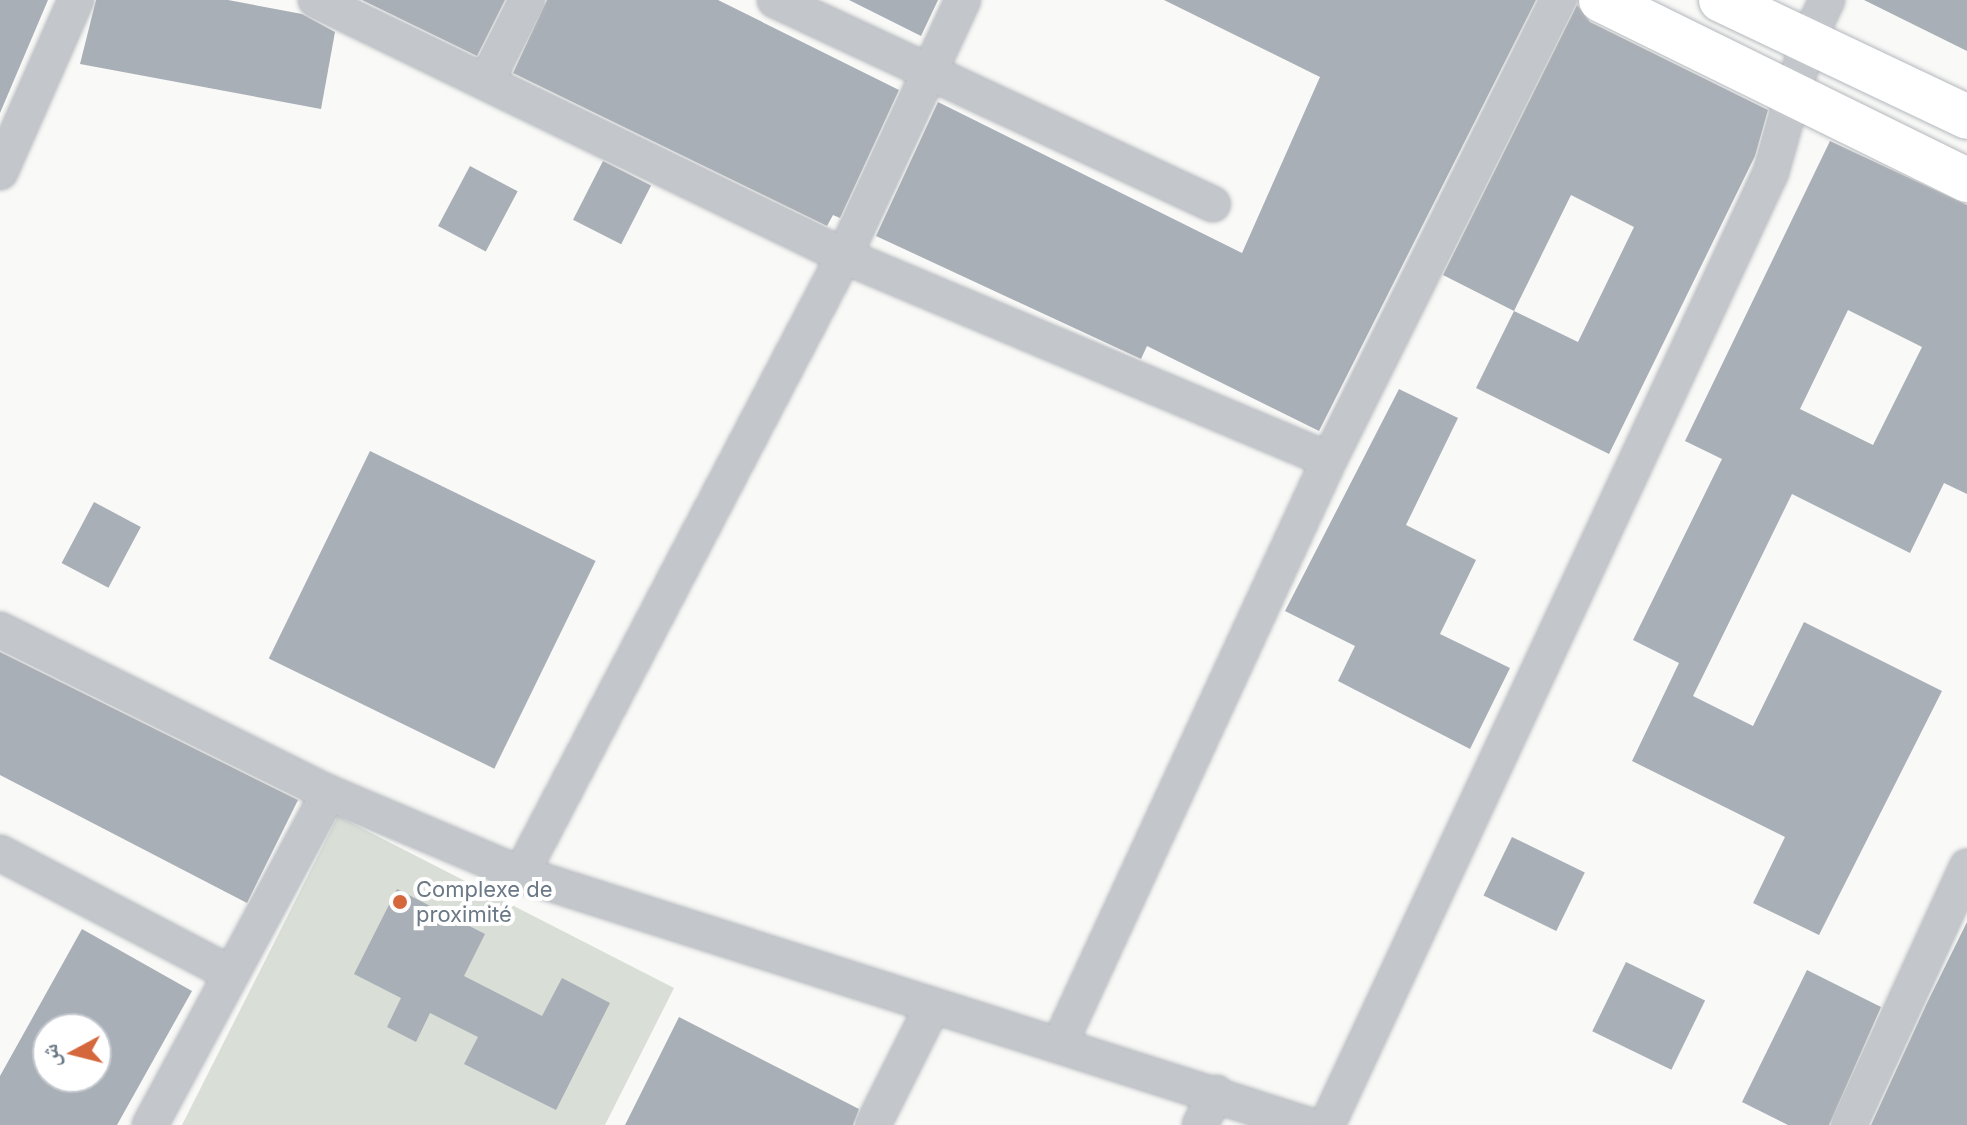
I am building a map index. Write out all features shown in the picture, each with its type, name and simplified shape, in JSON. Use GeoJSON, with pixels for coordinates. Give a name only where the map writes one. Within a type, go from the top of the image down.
{"type":"FeatureCollection","features":[{"type":"Feature","properties":{"kind":"main road"},"geometry":{"type":"LineString","coordinates":[[1601,0],[1967,180]]}},
{"type":"Feature","properties":{"kind":"main road"},"geometry":{"type":"LineString","coordinates":[[1721,0],[1818,19],[1967,117]]}},
{"type":"Feature","properties":{"kind":"street"},"geometry":{"type":"LineString","coordinates":[[0,172],[76,0]]}},
{"type":"Feature","properties":{"kind":"street"},"geometry":{"type":"LineString","coordinates":[[316,0],[844,256],[1329,460]]}},
{"type":"Feature","properties":{"kind":"street"},"geometry":{"type":"LineString","coordinates":[[486,82],[527,0]]}},
{"type":"Feature","properties":{"kind":"street"},"geometry":{"type":"LineString","coordinates":[[775,0],[929,75],[1213,204]]}},
{"type":"Feature","properties":{"kind":"street"},"geometry":{"type":"LineString","coordinates":[[521,874],[844,256],[963,0]]}},
{"type":"Feature","properties":{"kind":"street"},"geometry":{"type":"LineString","coordinates":[[1060,1043],[1329,460],[1558,0]]}},
{"type":"Feature","properties":{"kind":"street"},"geometry":{"type":"LineString","coordinates":[[1327,1125],[1771,172],[1818,19]]}},
{"type":"Feature","properties":{"kind":"street"},"geometry":{"type":"LineString","coordinates":[[0,630],[329,793],[521,874],[932,1007],[1060,1043],[1308,1125]]}},
{"type":"Feature","properties":{"kind":"street"},"geometry":{"type":"LineString","coordinates":[[150,1125],[329,793]]}},
{"type":"Feature","properties":{"kind":"street"},"geometry":{"type":"LineString","coordinates":[[0,853],[231,974]]}},
{"type":"Feature","properties":{"kind":"street"},"geometry":{"type":"LineString","coordinates":[[1849,1125],[1967,867]]}},
{"type":"Feature","properties":{"kind":"street"},"geometry":{"type":"LineString","coordinates":[[873,1125],[932,1007]]}},
{"type":"Feature","properties":{"kind":"street"},"geometry":{"type":"LineString","coordinates":[[1200,1125],[1216,1093]]}},
{"type":"Feature","properties":{"kind":"shaded area","name":"Complexe de proximité"},"geometry":{"type":"Polygon","coordinates":[[[338,816],[674,988],[605,1125],[182,1125],[338,816]]]}},
{"type":"Feature","properties":{"kind":"building"},"geometry":{"type":"Polygon","coordinates":[[[0,0],[48,0],[0,113],[0,0]]]}},
{"type":"Feature","properties":{"kind":"building"},"geometry":{"type":"Polygon","coordinates":[[[96,0],[228,0],[302,14],[335,32],[321,109],[80,64],[96,0]]]}},
{"type":"Feature","properties":{"kind":"building"},"geometry":{"type":"Polygon","coordinates":[[[362,0],[505,0],[477,56],[362,0]]]}},
{"type":"Feature","properties":{"kind":"building"},"geometry":{"type":"Polygon","coordinates":[[[547,0],[718,0],[899,90],[840,218],[833,215],[827,226],[513,73],[547,0]]]}},
{"type":"Feature","properties":{"kind":"building"},"geometry":{"type":"Polygon","coordinates":[[[849,0],[938,0],[921,36],[849,0]]]}},
{"type":"Feature","properties":{"kind":"building"},"geometry":{"type":"Polygon","coordinates":[[[1164,0],[1536,0],[1319,431],[1147,346],[1141,359],[876,236],[938,102],[1242,253],[1320,77],[1164,0]]]}},
{"type":"Feature","properties":{"kind":"building"},"geometry":{"type":"Polygon","coordinates":[[[1864,0],[1967,0],[1967,51],[1864,0]]]}},
{"type":"Feature","properties":{"kind":"building"},"geometry":{"type":"Polygon","coordinates":[[[1577,5],[1590,22],[1768,110],[1755,156],[1609,454],[1476,388],[1514,311],[1443,275],[1577,5]],[[1571,195],[1514,311],[1578,342],[1634,227],[1571,195]]]}},
{"type":"Feature","properties":{"kind":"building"},"geometry":{"type":"Polygon","coordinates":[[[1830,141],[1967,205],[1967,494],[1944,483],[1910,553],[1792,494],[1693,696],[1753,726],[1804,622],[1942,691],[1819,935],[1753,903],[1785,837],[1632,761],[1679,663],[1633,640],[1722,459],[1685,441],[1830,141]],[[1848,310],[1800,409],[1873,445],[1922,347],[1848,310]]]}},
{"type":"Feature","properties":{"kind":"building"},"geometry":{"type":"Polygon","coordinates":[[[603,161],[651,186],[621,244],[573,220],[603,161]]]}},
{"type":"Feature","properties":{"kind":"building"},"geometry":{"type":"Polygon","coordinates":[[[470,166],[518,191],[486,251],[438,226],[470,166]]]}},
{"type":"Feature","properties":{"kind":"building"},"geometry":{"type":"Polygon","coordinates":[[[1399,389],[1458,418],[1406,525],[1476,560],[1440,634],[1510,668],[1470,749],[1338,681],[1355,646],[1285,611],[1399,389]]]}},
{"type":"Feature","properties":{"kind":"building"},"geometry":{"type":"Polygon","coordinates":[[[370,451],[596,561],[494,769],[269,659],[370,451]]]}},
{"type":"Feature","properties":{"kind":"building"},"geometry":{"type":"Polygon","coordinates":[[[94,502],[141,527],[108,588],[62,563],[94,502]]]}},
{"type":"Feature","properties":{"kind":"building"},"geometry":{"type":"Polygon","coordinates":[[[0,652],[298,800],[247,903],[0,775],[0,652]]]}},
{"type":"Feature","properties":{"kind":"building"},"geometry":{"type":"Polygon","coordinates":[[[1512,837],[1585,873],[1556,931],[1484,895],[1512,837]]]}},
{"type":"Feature","properties":{"kind":"building"},"geometry":{"type":"Polygon","coordinates":[[[397,889],[485,934],[464,976],[542,1016],[562,978],[610,1003],[556,1110],[464,1064],[478,1037],[430,1013],[416,1042],[387,1027],[401,998],[354,974],[397,889]]]}},
{"type":"Feature","properties":{"kind":"building"},"geometry":{"type":"Polygon","coordinates":[[[1967,922],[1967,1125],[1871,1125],[1927,1003],[1967,922]]]}},
{"type":"Feature","properties":{"kind":"building"},"geometry":{"type":"Polygon","coordinates":[[[82,929],[192,991],[117,1125],[0,1125],[0,1076],[32,1019],[32,1093],[112,1093],[112,1013],[35,1013],[82,929]]]}},
{"type":"Feature","properties":{"kind":"building"},"geometry":{"type":"Polygon","coordinates":[[[1626,962],[1705,1001],[1671,1070],[1592,1031],[1626,962]]]}},
{"type":"Feature","properties":{"kind":"building"},"geometry":{"type":"Polygon","coordinates":[[[1807,970],[1881,1007],[1829,1125],[1788,1125],[1742,1102],[1807,970]]]}},
{"type":"Feature","properties":{"kind":"building"},"geometry":{"type":"Polygon","coordinates":[[[679,1017],[859,1109],[853,1125],[625,1125],[679,1017]]]}},
{"type":"Feature","properties":{"kind":"place","name":"Complexe de proximité"},"geometry":{"type":"Point","coordinates":[400,902]}}]}
